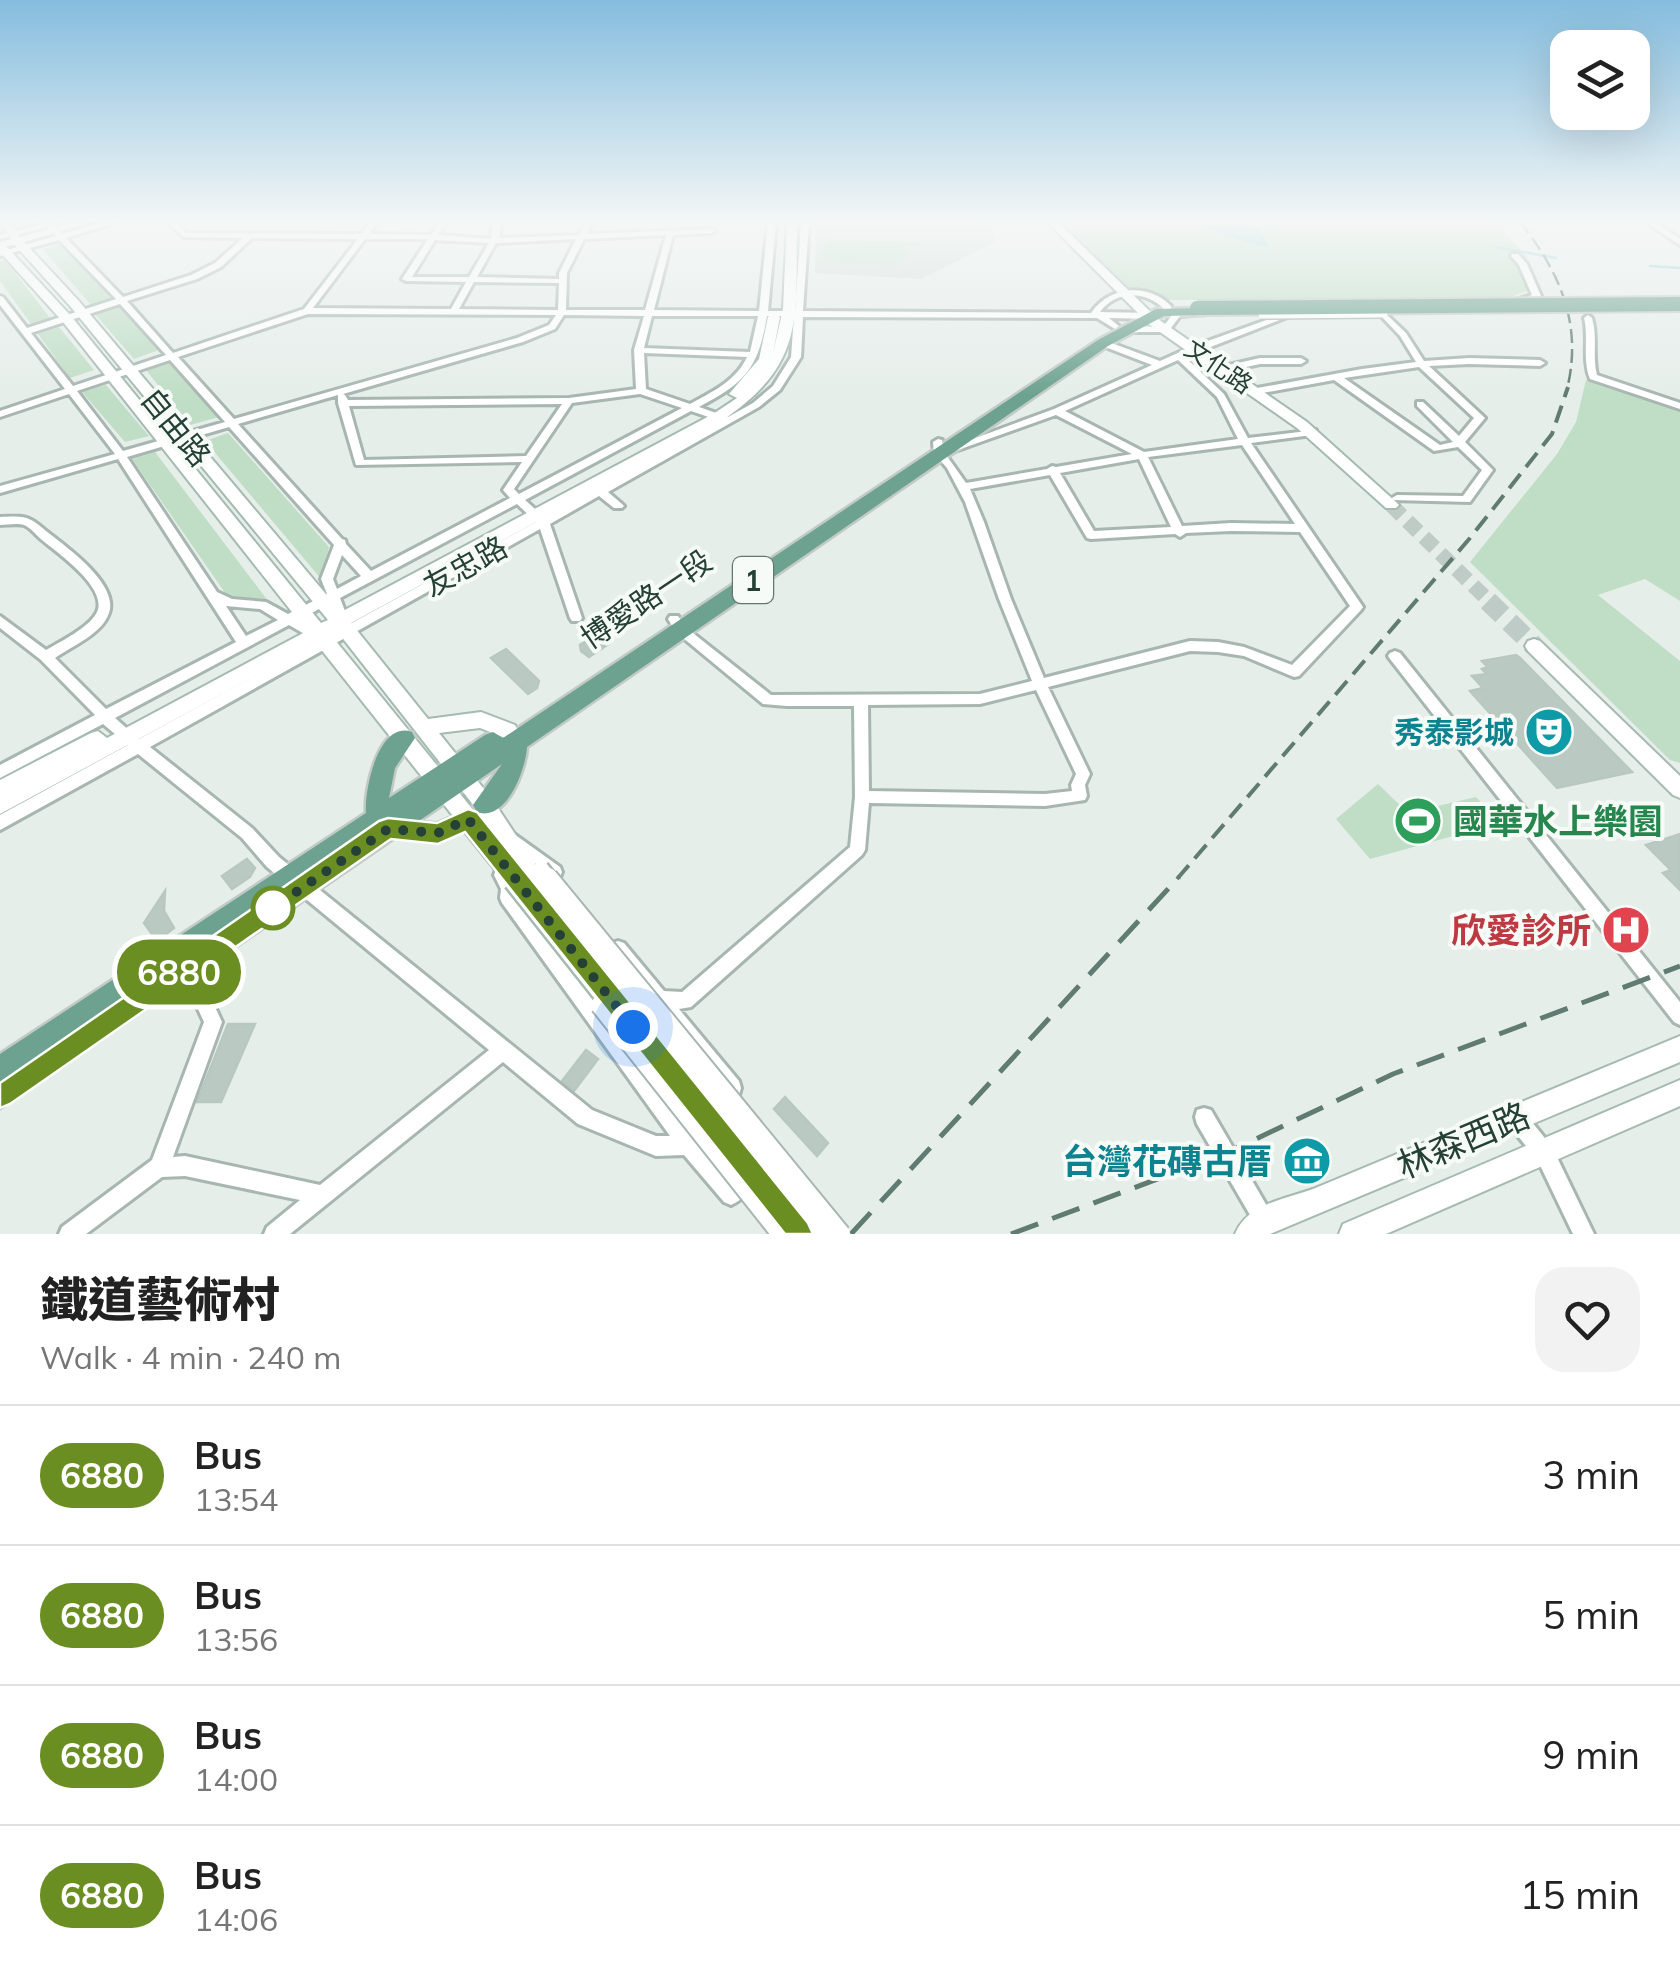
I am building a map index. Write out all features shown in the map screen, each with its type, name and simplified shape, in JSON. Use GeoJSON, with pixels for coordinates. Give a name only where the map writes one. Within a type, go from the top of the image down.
{"type":"FeatureCollection","features":[{"type":"Feature","properties":{"kind":"main road","name":"1"},"geometry":{"type":"LineString","coordinates":[[1189,309],[1680,306]]}},
{"type":"Feature","properties":{"kind":"main road","name":"博愛路一段"},"geometry":{"type":"LineString","coordinates":[[298,881],[1128,323],[1189,309]]}},
{"type":"Feature","properties":{"kind":"main road"},"geometry":{"type":"LineString","coordinates":[[383,823],[376,797],[379,772],[414,732]]}},
{"type":"Feature","properties":{"kind":"main road"},"geometry":{"type":"LineString","coordinates":[[477,812],[508,779],[516,762],[512,736]]}},
{"type":"Feature","properties":{"kind":"main road","name":"1"},"geometry":{"type":"LineString","coordinates":[[0,1093],[188,966],[298,881]]}},
{"type":"Feature","properties":{"kind":"main road","name":"1"},"geometry":{"type":"LineString","coordinates":[[0,1070],[298,881]]}},
{"type":"Feature","properties":{"kind":"street","name":"自由路"},"geometry":{"type":"LineString","coordinates":[[29,280],[322,620],[477,812],[524,878]]}},
{"type":"Feature","properties":{"kind":"street","name":"自由路"},"geometry":{"type":"LineString","coordinates":[[52,280],[185,437],[322,620]]}},
{"type":"Feature","properties":{"kind":"street","name":"自由路"},"geometry":{"type":"LineString","coordinates":[[102,280],[369,577]]}},
{"type":"Feature","properties":{"kind":"street"},"geometry":{"type":"LineString","coordinates":[[26,331],[179,280]]}},
{"type":"Feature","properties":{"kind":"street"},"geometry":{"type":"LineString","coordinates":[[306,311],[329,280]]}},
{"type":"Feature","properties":{"kind":"street"},"geometry":{"type":"LineString","coordinates":[[0,490],[166,442],[342,398],[520,340],[552,327],[562,312],[562,280],[444,280]]}},
{"type":"Feature","properties":{"kind":"street"},"geometry":{"type":"LineString","coordinates":[[454,312],[470,280]]}},
{"type":"Feature","properties":{"kind":"street"},"geometry":{"type":"LineString","coordinates":[[641,392],[639,350],[657,280]]}},
{"type":"Feature","properties":{"kind":"street","name":"友忠路"},"geometry":{"type":"LineString","coordinates":[[778,280],[781,312]]}},
{"type":"Feature","properties":{"kind":"street","name":"友忠路"},"geometry":{"type":"LineString","coordinates":[[0,806],[122,732],[322,620],[754,393],[781,357],[782,280]]}},
{"type":"Feature","properties":{"kind":"street","name":"友忠路"},"geometry":{"type":"LineString","coordinates":[[781,312],[785,280]]}},
{"type":"Feature","properties":{"kind":"street","name":"友忠路"},"geometry":{"type":"LineString","coordinates":[[0,823],[244,644],[322,620],[369,577],[530,511],[601,492],[712,415],[781,312],[789,280]]}},
{"type":"Feature","properties":{"kind":"street","name":"文化路"},"geometry":{"type":"LineString","coordinates":[[1108,280],[1120,292],[1128,323],[1165,330],[1257,391],[1394,502]]}},
{"type":"Feature","properties":{"kind":"street"},"geometry":{"type":"LineString","coordinates":[[1524,299],[1537,296],[1530,280]]}},
{"type":"Feature","properties":{"kind":"street"},"geometry":{"type":"LineString","coordinates":[[1094,313],[1100,303],[1120,292],[1151,296],[1189,309]]}},
{"type":"Feature","properties":{"kind":"street","name":"自由路"},"geometry":{"type":"LineString","coordinates":[[0,299],[122,455],[216,595],[244,644]]}},
{"type":"Feature","properties":{"kind":"street"},"geometry":{"type":"LineString","coordinates":[[0,414],[306,311],[1094,313],[1165,330],[1189,309]]}},
{"type":"Feature","properties":{"kind":"street"},"geometry":{"type":"LineString","coordinates":[[1094,313],[1128,323],[1160,364]]}},
{"type":"Feature","properties":{"kind":"street"},"geometry":{"type":"LineString","coordinates":[[862,797],[1046,800],[1080,796],[1083,774],[1040,686],[962,487],[939,448],[1057,412],[1194,349],[1286,316]]}},
{"type":"Feature","properties":{"kind":"street"},"geometry":{"type":"LineString","coordinates":[[1336,377],[1438,449],[1458,444],[1480,418],[1422,366],[1404,336],[1384,316]]}},
{"type":"Feature","properties":{"kind":"street"},"geometry":{"type":"LineString","coordinates":[[1588,318],[1594,332],[1590,369],[1593,377],[1680,406]]}},
{"type":"Feature","properties":{"kind":"street"},"geometry":{"type":"LineString","coordinates":[[639,350],[753,355]]}},
{"type":"Feature","properties":{"kind":"street"},"geometry":{"type":"LineString","coordinates":[[677,624],[768,700],[980,699],[1190,646],[1247,650],[1294,672],[1357,608],[1245,442],[1221,396],[1180,356]]}},
{"type":"Feature","properties":{"kind":"street"},"geometry":{"type":"LineString","coordinates":[[1257,391],[1422,366],[1500,359],[1540,364]]}},
{"type":"Feature","properties":{"kind":"street"},"geometry":{"type":"LineString","coordinates":[[1223,369],[1260,360],[1302,360]]}},
{"type":"Feature","properties":{"kind":"street"},"geometry":{"type":"LineString","coordinates":[[342,398],[569,401],[641,392],[712,415]]}},
{"type":"Feature","properties":{"kind":"street"},"geometry":{"type":"LineString","coordinates":[[342,398],[360,464],[528,459]]}},
{"type":"Feature","properties":{"kind":"street"},"geometry":{"type":"LineString","coordinates":[[569,401],[508,490],[530,511],[576,618]]}},
{"type":"Feature","properties":{"kind":"street"},"geometry":{"type":"LineString","coordinates":[[1394,502],[1466,500],[1488,470],[1420,404]]}},
{"type":"Feature","properties":{"kind":"street"},"geometry":{"type":"LineString","coordinates":[[1057,412],[1142,455],[1180,533]]}},
{"type":"Feature","properties":{"kind":"street"},"geometry":{"type":"LineString","coordinates":[[962,487],[1052,469],[1312,432]]}},
{"type":"Feature","properties":{"kind":"street"},"geometry":{"type":"LineString","coordinates":[[1052,469],[1091,535],[1180,533],[1231,527],[1302,528]]}},
{"type":"Feature","properties":{"kind":"street"},"geometry":{"type":"LineString","coordinates":[[601,492],[618,506]]}},
{"type":"Feature","properties":{"kind":"street"},"geometry":{"type":"LineString","coordinates":[[0,521],[26,521],[102,585],[107,601],[102,616],[46,656]]}},
{"type":"Feature","properties":{"kind":"street"},"geometry":{"type":"LineString","coordinates":[[216,595],[230,603],[322,620],[327,578],[341,543]]}},
{"type":"Feature","properties":{"kind":"street"},"geometry":{"type":"LineString","coordinates":[[0,621],[46,656],[122,732],[247,833],[298,881],[586,1117],[656,1146],[688,1145]]}},
{"type":"Feature","properties":{"kind":"street"},"geometry":{"type":"LineString","coordinates":[[1534,646],[1680,789]]}},
{"type":"Feature","properties":{"kind":"street"},"geometry":{"type":"LineString","coordinates":[[1395,656],[1680,1016]]}},
{"type":"Feature","properties":{"kind":"street"},"geometry":{"type":"LineString","coordinates":[[662,1000],[686,1001],[858,850],[861,701]]}},
{"type":"Feature","properties":{"kind":"street"},"geometry":{"type":"LineString","coordinates":[[414,732],[481,720],[512,736]]}},
{"type":"Feature","properties":{"kind":"street","name":"友忠路"},"geometry":{"type":"LineString","coordinates":[[0,772],[122,732]]}},
{"type":"Feature","properties":{"kind":"street","name":"友忠路"},"geometry":{"type":"LineString","coordinates":[[0,790],[122,732]]}},
{"type":"Feature","properties":{"kind":"street"},"geometry":{"type":"LineString","coordinates":[[383,823],[438,833],[477,812]]}},
{"type":"Feature","properties":{"kind":"street","name":"自由路"},"geometry":{"type":"LineString","coordinates":[[493,836],[550,868],[779,1145],[731,1196],[688,1145],[508,898],[509,889],[493,836]]}},
{"type":"Feature","properties":{"kind":"street"},"geometry":{"type":"LineString","coordinates":[[524,878],[781,1234]]}},
{"type":"Feature","properties":{"kind":"street"},"geometry":{"type":"LineString","coordinates":[[524,878],[797,1234]]}},
{"type":"Feature","properties":{"kind":"street"},"geometry":{"type":"LineString","coordinates":[[524,878],[819,1234]]}},
{"type":"Feature","properties":{"kind":"street"},"geometry":{"type":"LineString","coordinates":[[524,878],[840,1234]]}},
{"type":"Feature","properties":{"kind":"street"},"geometry":{"type":"LineString","coordinates":[[69,1234],[158,1167],[213,1022],[188,966]]}},
{"type":"Feature","properties":{"kind":"street","name":"林森西路"},"geometry":{"type":"LineString","coordinates":[[1261,1229],[1680,1049]]}},
{"type":"Feature","properties":{"kind":"street"},"geometry":{"type":"LineString","coordinates":[[274,1234],[502,1051]]}},
{"type":"Feature","properties":{"kind":"street","name":"林森西路"},"geometry":{"type":"LineString","coordinates":[[1352,1234],[1680,1093]]}},
{"type":"Feature","properties":{"kind":"street"},"geometry":{"type":"LineString","coordinates":[[1204,1117],[1261,1229]]}},
{"type":"Feature","properties":{"kind":"street"},"geometry":{"type":"LineString","coordinates":[[1516,1118],[1545,1154],[1584,1234]]}},
{"type":"Feature","properties":{"kind":"street"},"geometry":{"type":"LineString","coordinates":[[158,1167],[185,1166],[322,1195]]}},
{"type":"Feature","properties":{"kind":"green space"},"geometry":{"type":"Polygon","coordinates":[[[20,280],[50,318],[31,324],[0,281],[20,280]]]}},
{"type":"Feature","properties":{"kind":"green space"},"geometry":{"type":"Polygon","coordinates":[[[69,280],[94,280],[111,299],[91,305],[69,280]]]}},
{"type":"Feature","properties":{"kind":"green space"},"geometry":{"type":"Polygon","coordinates":[[[1115,280],[1524,280],[1527,291],[1507,298],[1171,300],[1125,290],[1115,280]]]}},
{"type":"Feature","properties":{"kind":"green space"},"geometry":{"type":"Polygon","coordinates":[[[119,307],[159,350],[134,359],[95,314],[119,307]]]}},
{"type":"Feature","properties":{"kind":"green space"},"geometry":{"type":"Polygon","coordinates":[[[59,327],[94,370],[70,378],[38,334],[59,327]]]}},
{"type":"Feature","properties":{"kind":"green space"},"geometry":{"type":"Polygon","coordinates":[[[170,362],[219,417],[190,425],[146,370],[170,362]]]}},
{"type":"Feature","properties":{"kind":"green space"},"geometry":{"type":"Polygon","coordinates":[[[1586,380],[1680,411],[1680,601],[1645,579],[1598,595],[1680,661],[1680,763],[1670,760],[1470,562],[1557,454],[1576,422],[1586,380]]]}},
{"type":"Feature","properties":{"kind":"green space"},"geometry":{"type":"Polygon","coordinates":[[[106,385],[149,436],[125,442],[82,392],[106,385]]]}},
{"type":"Feature","properties":{"kind":"green space"},"geometry":{"type":"Polygon","coordinates":[[[228,433],[329,547],[322,580],[205,441],[228,433]]]}},
{"type":"Feature","properties":{"kind":"green space"},"geometry":{"type":"Polygon","coordinates":[[[155,452],[269,602],[228,597],[132,459],[155,452]]]}},
{"type":"Feature","properties":{"kind":"green space","name":"國華水上樂園"},"geometry":{"type":"Polygon","coordinates":[[[1378,784],[1408,813],[1476,797],[1500,823],[1370,859],[1336,819],[1378,784]]]}},
{"type":"Feature","properties":{"kind":"building"},"geometry":{"type":"Polygon","coordinates":[[[611,623],[610,643],[589,657],[581,651],[580,645],[592,638],[590,624],[611,623]]]}},
{"type":"Feature","properties":{"kind":"building"},"geometry":{"type":"Polygon","coordinates":[[[506,649],[539,681],[528,694],[491,658],[506,649]]]}},
{"type":"Feature","properties":{"kind":"building","name":"秀泰影城"},"geometry":{"type":"Polygon","coordinates":[[[1516,655],[1632,772],[1557,788],[1470,691],[1483,688],[1472,676],[1487,674],[1482,669],[1488,667],[1482,661],[1516,655]]]}},
{"type":"Feature","properties":{"kind":"building"},"geometry":{"type":"Polygon","coordinates":[[[1680,834],[1680,890],[1663,873],[1671,870],[1646,845],[1680,834]]]}},
{"type":"Feature","properties":{"kind":"building"},"geometry":{"type":"Polygon","coordinates":[[[247,859],[255,868],[250,877],[232,889],[222,876],[247,859]]]}},
{"type":"Feature","properties":{"kind":"building"},"geometry":{"type":"Polygon","coordinates":[[[165,891],[164,911],[174,928],[157,941],[144,923],[165,891]]]}},
{"type":"Feature","properties":{"kind":"building"},"geometry":{"type":"Polygon","coordinates":[[[228,1024],[255,1024],[221,1102],[197,1102],[228,1024]]]}},
{"type":"Feature","properties":{"kind":"building"},"geometry":{"type":"Polygon","coordinates":[[[586,1050],[598,1059],[574,1091],[562,1081],[586,1050]]]}},
{"type":"Feature","properties":{"kind":"building"},"geometry":{"type":"Polygon","coordinates":[[[785,1097],[828,1143],[817,1156],[774,1109],[785,1097]]]}},
{"type":"Feature","properties":{"kind":"tunnel"},"geometry":{"type":"LineString","coordinates":[[1391,505],[1491,603]]}},
{"type":"Feature","properties":{"kind":"tunnel"},"geometry":{"type":"LineString","coordinates":[[1488,601],[1534,646]]}},
{"type":"Feature","properties":{"kind":"railway"},"geometry":{"type":"LineString","coordinates":[[1557,280],[1570,321],[1567,389]]}},
{"type":"Feature","properties":{"kind":"railway"},"geometry":{"type":"LineString","coordinates":[[1177,879],[1470,538],[1552,434],[1568,387]]}},
{"type":"Feature","properties":{"kind":"railway"},"geometry":{"type":"LineString","coordinates":[[851,1234],[1179,877]]}},
{"type":"Feature","properties":{"kind":"railway"},"geometry":{"type":"LineString","coordinates":[[1011,1234],[1224,1154],[1393,1074],[1680,966]]}},
{"type":"Feature","properties":{"kind":"bus line","name":"6880"},"geometry":{"type":"LineString","coordinates":[[0,1093],[388,829],[438,833],[468,819],[797,1234]]}},
{"type":"Feature","properties":{"kind":"place","name":"秀泰影城"},"geometry":{"type":"Point","coordinates":[1549,732]}},
{"type":"Feature","properties":{"kind":"place","name":"國華水上樂園"},"geometry":{"type":"Point","coordinates":[1418,821]}},
{"type":"Feature","properties":{"kind":"place","name":"欣愛診所"},"geometry":{"type":"Point","coordinates":[1626,930]}},
{"type":"Feature","properties":{"kind":"place","name":"台灣花磚古厝"},"geometry":{"type":"Point","coordinates":[1307,1161]}},
{"type":"Feature","properties":{"kind":"route"},"geometry":{"type":"LineString","coordinates":[[273,908],[270,910],[388,829],[438,833],[468,819],[633,1027]]}}]}
